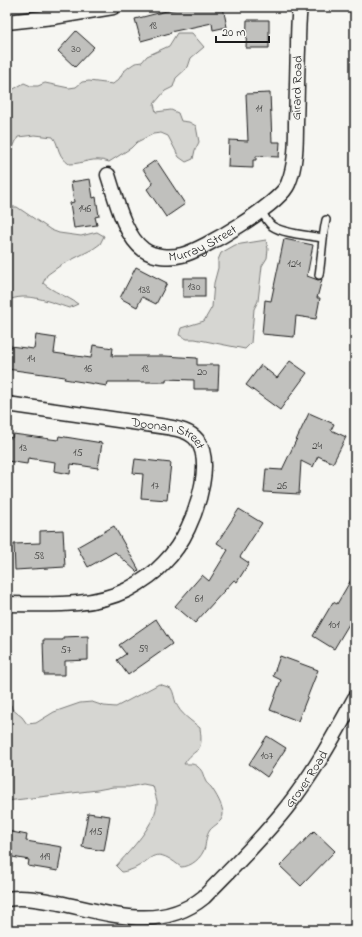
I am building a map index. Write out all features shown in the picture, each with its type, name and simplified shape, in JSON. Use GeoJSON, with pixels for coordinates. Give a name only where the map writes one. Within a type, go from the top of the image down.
{"type":"FeatureCollection","features":[{"type":"Feature","properties":{"kind":"street"},"geometry":{"type":"LineString","coordinates":[[7,22],[53,17],[113,7]]}},
{"type":"Feature","properties":{"kind":"street","name":"Girard Road"},"geometry":{"type":"LineString","coordinates":[[296,144],[300,7]]}},
{"type":"Feature","properties":{"kind":"street","name":"Murray Street"},"geometry":{"type":"LineString","coordinates":[[108,175],[123,220],[133,238],[144,251],[158,256],[173,257],[190,253],[213,241],[277,198],[288,186],[294,168],[296,144]]}},
{"type":"Feature","properties":{"kind":"street","name":"Doonan Street"},"geometry":{"type":"LineString","coordinates":[[7,404],[160,426],[184,431],[197,439],[201,447],[204,467],[202,484],[188,528],[176,549],[163,565],[144,580],[127,590],[88,602],[73,604],[7,604]]}},
{"type":"Feature","properties":{"kind":"street","name":"Grover Road"},"geometry":{"type":"LineString","coordinates":[[7,900],[30,898],[136,918],[166,916],[185,909],[200,900],[247,852],[287,807],[323,756],[355,698]]}},
{"type":"Feature","properties":{"kind":"lane"},"geometry":{"type":"LineString","coordinates":[[261,210],[268,221],[275,227],[322,238]]}},
{"type":"Feature","properties":{"kind":"lane"},"geometry":{"type":"LineString","coordinates":[[319,275],[322,256],[322,238],[326,220]]}},
{"type":"Feature","properties":{"kind":"shaded area"},"geometry":{"type":"Polygon","coordinates":[[[177,33],[192,33],[204,47],[191,58],[188,67],[176,78],[173,87],[165,91],[154,104],[156,112],[171,110],[178,113],[181,121],[189,122],[196,126],[199,142],[193,159],[186,162],[179,157],[168,136],[161,133],[153,134],[137,142],[131,148],[109,162],[103,160],[93,160],[69,164],[61,155],[53,137],[35,135],[18,137],[7,157],[7,93],[24,83],[31,86],[38,86],[45,83],[69,88],[76,87],[82,82],[89,81],[113,84],[129,67],[135,63],[142,62],[147,56],[169,46],[177,33]]]}},
{"type":"Feature","properties":{"kind":"shaded area"},"geometry":{"type":"Polygon","coordinates":[[[7,207],[17,207],[51,230],[59,233],[81,236],[97,232],[104,236],[100,244],[93,249],[61,265],[47,275],[43,283],[78,304],[69,308],[38,298],[30,297],[14,298],[7,301],[7,207]]]}},
{"type":"Feature","properties":{"kind":"shaded area"},"geometry":{"type":"Polygon","coordinates":[[[266,240],[268,249],[267,258],[262,266],[258,301],[254,309],[251,343],[245,349],[195,339],[187,339],[179,335],[181,328],[204,321],[212,307],[214,283],[218,268],[218,260],[221,253],[235,245],[266,240]]]}},
{"type":"Feature","properties":{"kind":"shaded area"},"geometry":{"type":"Polygon","coordinates":[[[159,684],[171,688],[180,711],[200,728],[200,747],[184,764],[195,765],[201,770],[205,781],[217,797],[223,811],[222,819],[210,830],[207,836],[204,851],[196,861],[185,867],[181,867],[168,858],[159,855],[151,857],[141,865],[128,871],[122,872],[116,866],[142,836],[153,818],[157,801],[153,786],[143,784],[129,787],[113,787],[7,801],[7,702],[27,724],[36,723],[54,712],[80,703],[92,702],[104,706],[116,707],[159,684]]]}},
{"type":"Feature","properties":{"kind":"building"},"geometry":{"type":"Polygon","coordinates":[[[182,7],[223,7],[227,27],[213,30],[212,23],[170,32],[141,41],[135,19],[182,7]]]}},
{"type":"Feature","properties":{"kind":"building"},"geometry":{"type":"Polygon","coordinates":[[[247,20],[269,20],[269,48],[246,48],[247,20]]]}},
{"type":"Feature","properties":{"kind":"building"},"geometry":{"type":"Polygon","coordinates":[[[76,31],[94,47],[75,67],[58,51],[76,31]]]}},
{"type":"Feature","properties":{"kind":"building"},"geometry":{"type":"Polygon","coordinates":[[[270,93],[272,142],[280,142],[279,157],[256,156],[256,160],[253,160],[253,168],[228,167],[229,140],[248,141],[246,94],[270,93]]]}},
{"type":"Feature","properties":{"kind":"building"},"geometry":{"type":"Polygon","coordinates":[[[156,160],[185,204],[166,217],[147,189],[153,184],[143,169],[156,160]]]}},
{"type":"Feature","properties":{"kind":"building"},"geometry":{"type":"Polygon","coordinates":[[[90,179],[93,198],[96,197],[99,216],[95,217],[97,225],[74,228],[70,203],[74,202],[71,182],[90,179]]]}},
{"type":"Feature","properties":{"kind":"building"},"geometry":{"type":"Polygon","coordinates":[[[284,239],[313,245],[307,276],[318,280],[322,279],[317,298],[320,298],[316,319],[296,316],[294,337],[262,334],[265,300],[271,301],[284,239]]]}},
{"type":"Feature","properties":{"kind":"building"},"geometry":{"type":"Polygon","coordinates":[[[136,267],[167,283],[156,304],[142,297],[137,307],[120,298],[136,267]]]}},
{"type":"Feature","properties":{"kind":"building"},"geometry":{"type":"Polygon","coordinates":[[[183,278],[205,278],[205,297],[183,297],[183,278]]]}},
{"type":"Feature","properties":{"kind":"building"},"geometry":{"type":"Polygon","coordinates":[[[36,335],[56,338],[54,353],[91,358],[93,345],[113,348],[112,356],[165,356],[197,358],[197,365],[219,365],[218,389],[194,389],[194,380],[166,379],[166,382],[108,382],[107,386],[64,379],[65,377],[7,369],[10,346],[34,349],[36,335]]]}},
{"type":"Feature","properties":{"kind":"building"},"geometry":{"type":"Polygon","coordinates":[[[290,361],[307,373],[280,410],[246,385],[261,365],[277,378],[290,361]]]}},
{"type":"Feature","properties":{"kind":"building"},"geometry":{"type":"Polygon","coordinates":[[[309,413],[334,424],[331,430],[346,437],[333,463],[318,456],[313,467],[301,461],[299,494],[264,492],[266,469],[282,470],[309,413]]]}},
{"type":"Feature","properties":{"kind":"building"},"geometry":{"type":"Polygon","coordinates":[[[13,434],[58,440],[59,436],[102,443],[98,468],[71,464],[70,474],[54,471],[55,462],[28,458],[27,464],[7,461],[7,437],[12,438],[13,434]]]}},
{"type":"Feature","properties":{"kind":"building"},"geometry":{"type":"Polygon","coordinates":[[[135,459],[171,463],[167,500],[141,498],[143,474],[133,473],[135,459]]]}},
{"type":"Feature","properties":{"kind":"building"},"geometry":{"type":"Polygon","coordinates":[[[239,509],[262,523],[240,557],[249,563],[237,582],[234,580],[195,623],[175,606],[202,575],[209,581],[228,550],[217,543],[239,509]]]}},
{"type":"Feature","properties":{"kind":"building"},"geometry":{"type":"Polygon","coordinates":[[[114,526],[139,570],[137,572],[115,552],[88,567],[77,547],[114,526]]]}},
{"type":"Feature","properties":{"kind":"building"},"geometry":{"type":"Polygon","coordinates":[[[63,530],[65,567],[15,570],[14,544],[40,543],[40,531],[63,530]]]}},
{"type":"Feature","properties":{"kind":"building"},"geometry":{"type":"Polygon","coordinates":[[[355,573],[355,614],[334,649],[313,636],[333,602],[337,604],[355,573]]]}},
{"type":"Feature","properties":{"kind":"building"},"geometry":{"type":"Polygon","coordinates":[[[156,619],[172,644],[128,675],[117,660],[126,654],[119,645],[156,619]]]}},
{"type":"Feature","properties":{"kind":"building"},"geometry":{"type":"Polygon","coordinates":[[[88,636],[88,660],[65,661],[65,675],[44,675],[43,640],[63,640],[63,637],[88,636]]]}},
{"type":"Feature","properties":{"kind":"building"},"geometry":{"type":"Polygon","coordinates":[[[280,656],[318,670],[298,721],[270,710],[281,680],[273,676],[280,656]]]}},
{"type":"Feature","properties":{"kind":"building"},"geometry":{"type":"Polygon","coordinates":[[[267,736],[286,748],[267,777],[249,764],[267,736]]]}},
{"type":"Feature","properties":{"kind":"building"},"geometry":{"type":"Polygon","coordinates":[[[88,813],[110,816],[104,851],[82,847],[88,813]]]}},
{"type":"Feature","properties":{"kind":"building"},"geometry":{"type":"Polygon","coordinates":[[[7,831],[27,835],[26,841],[62,847],[58,871],[28,866],[29,860],[7,856],[7,831]]]}},
{"type":"Feature","properties":{"kind":"building"},"geometry":{"type":"Polygon","coordinates":[[[314,831],[335,851],[301,886],[280,866],[314,831]]]}}]}
